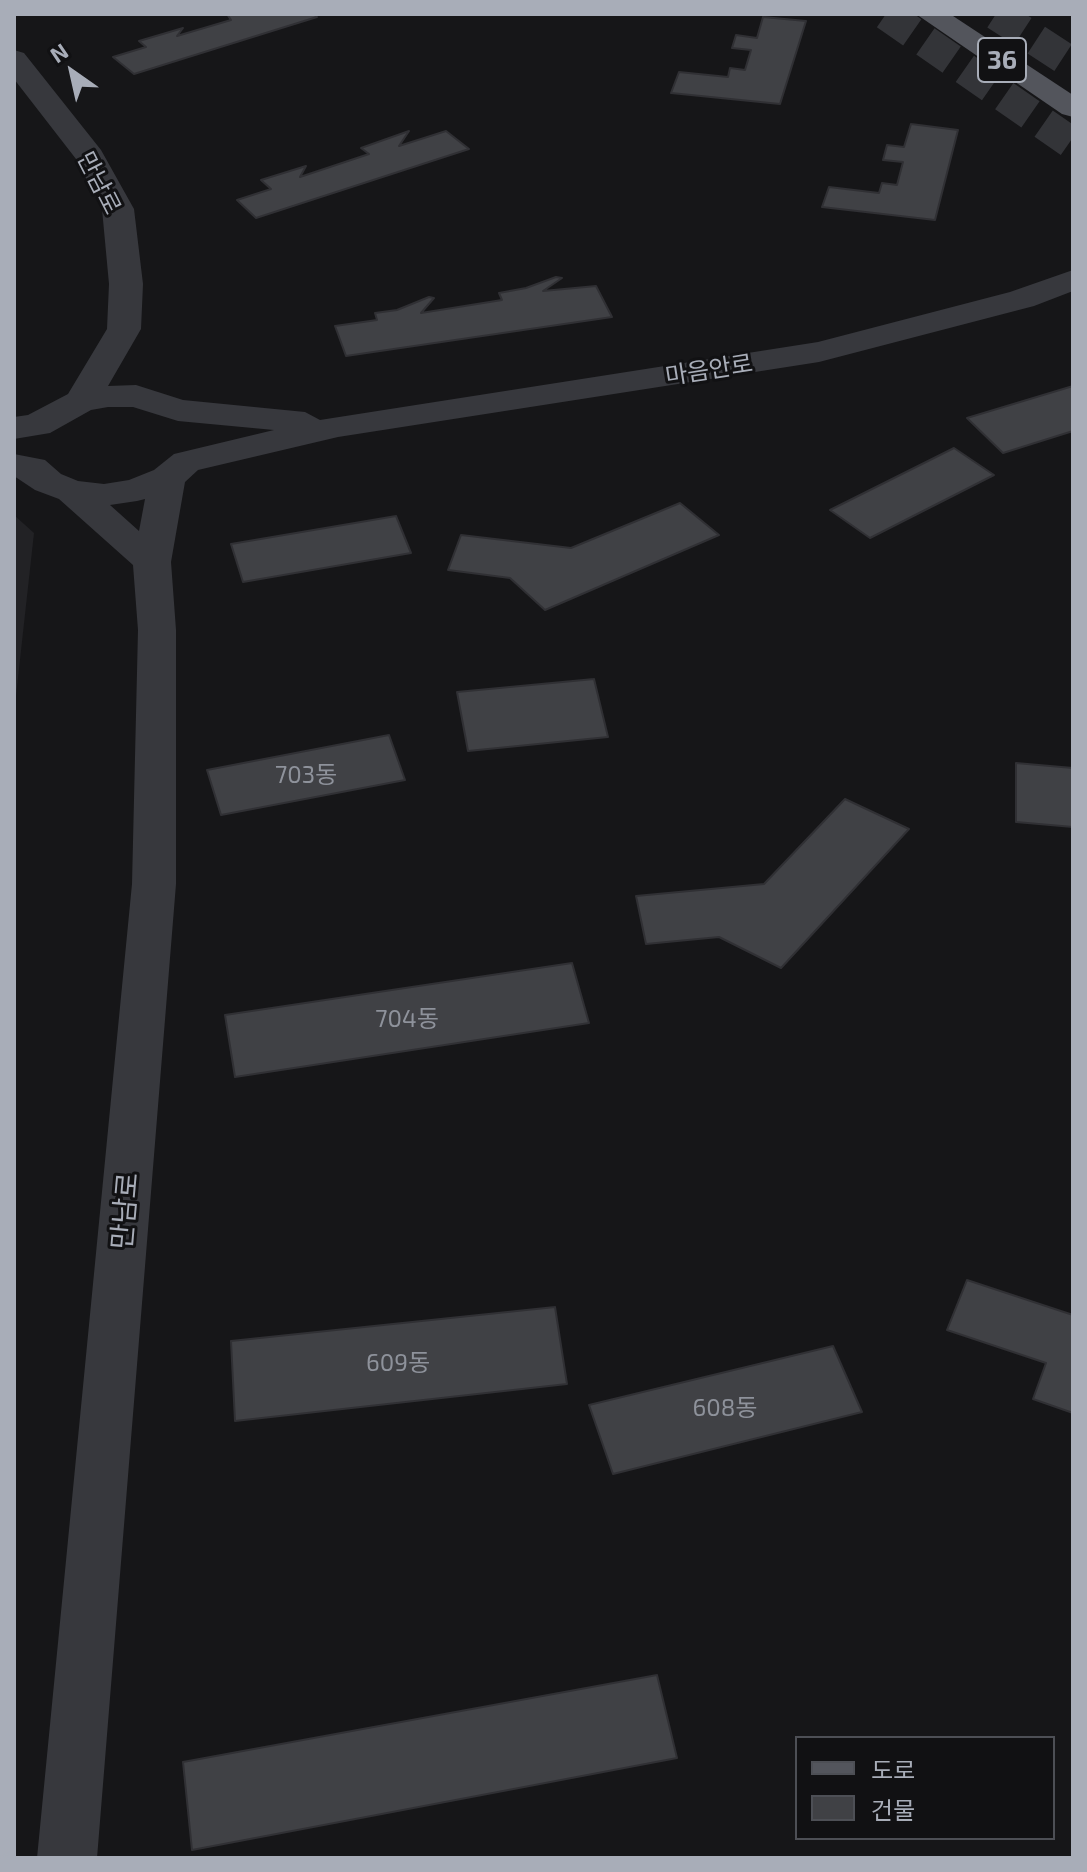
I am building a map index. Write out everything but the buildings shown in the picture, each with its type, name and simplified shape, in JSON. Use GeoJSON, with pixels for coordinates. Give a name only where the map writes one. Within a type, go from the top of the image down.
{"type":"FeatureCollection","features":[{"type":"Feature","properties":{"kind":"main road","name":"36"},"geometry":{"type":"LineString","coordinates":[[930,14],[1073,108]]}},
{"type":"Feature","properties":{"kind":"main road","name":"36"},"geometry":{"type":"LineString","coordinates":[[970,14],[1073,81]]}},
{"type":"Feature","properties":{"kind":"street","name":"만남로"},"geometry":{"type":"LineString","coordinates":[[14,59],[90,157],[118,209],[126,284],[124,329],[169,406],[193,425],[196,444],[177,470],[152,562],[157,630],[154,884],[67,1858]]}},
{"type":"Feature","properties":{"kind":"street","name":"마음안로"},"geometry":{"type":"LineString","coordinates":[[338,426],[819,352],[1022,299],[1073,280]]}},
{"type":"Feature","properties":{"kind":"street"},"geometry":{"type":"LineString","coordinates":[[81,401],[124,329]]}},
{"type":"Feature","properties":{"kind":"street"},"geometry":{"type":"LineString","coordinates":[[108,396],[338,426],[177,470],[137,490],[104,495],[72,491],[48,482],[23,466],[26,427],[81,401],[108,396]]}},
{"type":"Feature","properties":{"kind":"street"},"geometry":{"type":"LineString","coordinates":[[72,491],[152,562]]}},
{"type":"Feature","properties":{"kind":"shaded area"},"geometry":{"type":"Polygon","coordinates":[[[14,515],[34,533],[14,714],[14,515]]]}},
{"type":"Feature","properties":{"kind":"tunnel"},"geometry":{"type":"LineString","coordinates":[[886,14],[1073,144]]}},
{"type":"Feature","properties":{"kind":"tunnel"},"geometry":{"type":"LineString","coordinates":[[996,14],[1073,64]]}}]}
